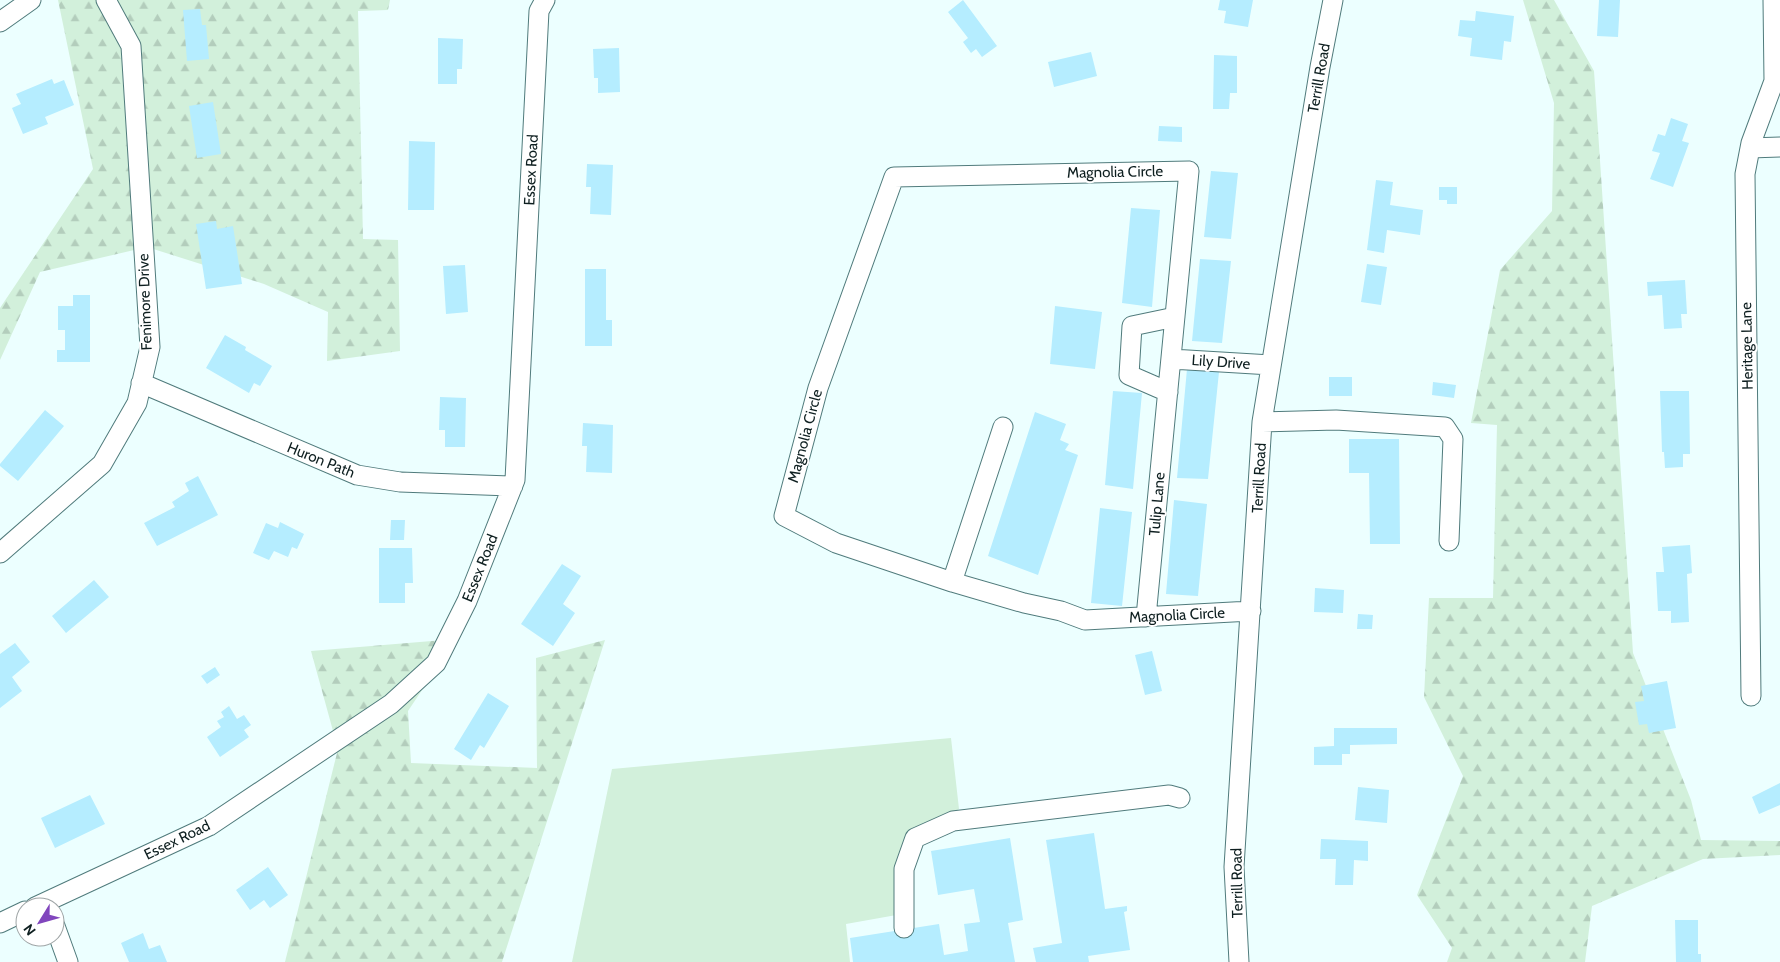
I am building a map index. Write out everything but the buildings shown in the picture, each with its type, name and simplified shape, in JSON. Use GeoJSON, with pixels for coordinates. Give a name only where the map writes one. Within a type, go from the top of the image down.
{"type":"FeatureCollection","features":[{"type":"Feature","properties":{"kind":"street"},"geometry":{"type":"LineString","coordinates":[[0,22],[31,0]]}},
{"type":"Feature","properties":{"kind":"street","name":"Fenimore Drive"},"geometry":{"type":"LineString","coordinates":[[0,553],[102,464],[137,403],[150,347],[131,46],[106,0]]}},
{"type":"Feature","properties":{"kind":"street","name":"Essex Road"},"geometry":{"type":"LineString","coordinates":[[60,897],[209,826],[391,704],[436,662],[467,601],[515,480],[539,11],[545,0]]}},
{"type":"Feature","properties":{"kind":"street","name":"Terrill Road"},"geometry":{"type":"LineString","coordinates":[[1239,962],[1234,866],[1262,422],[1320,67],[1333,0]]}},
{"type":"Feature","properties":{"kind":"street","name":"Heritage Lane"},"geometry":{"type":"LineString","coordinates":[[1751,696],[1745,182],[1750,148],[1774,81],[1773,0]]}},
{"type":"Feature","properties":{"kind":"street"},"geometry":{"type":"LineString","coordinates":[[1750,148],[1780,147]]}},
{"type":"Feature","properties":{"kind":"street","name":"Tulip Lane"},"geometry":{"type":"LineString","coordinates":[[1146,617],[1189,171]]}},
{"type":"Feature","properties":{"kind":"street","name":"Magnolia Circle"},"geometry":{"type":"LineString","coordinates":[[1189,171],[894,177],[818,388],[784,516],[836,543],[952,582],[1024,603],[1061,611],[1085,620],[1251,611]]}},
{"type":"Feature","properties":{"kind":"street"},"geometry":{"type":"LineString","coordinates":[[1168,392],[1129,375],[1132,326],[1175,317]]}},
{"type":"Feature","properties":{"kind":"street","name":"Lily Drive"},"geometry":{"type":"LineString","coordinates":[[1171,359],[1272,365]]}},
{"type":"Feature","properties":{"kind":"street","name":"Huron Path"},"geometry":{"type":"LineString","coordinates":[[142,383],[357,476],[400,482],[513,486]]}},
{"type":"Feature","properties":{"kind":"street"},"geometry":{"type":"LineString","coordinates":[[1262,422],[1336,420],[1445,427],[1453,439],[1449,541]]}},
{"type":"Feature","properties":{"kind":"street"},"geometry":{"type":"LineString","coordinates":[[952,582],[1003,427]]}},
{"type":"Feature","properties":{"kind":"street"},"geometry":{"type":"LineString","coordinates":[[904,928],[904,869],[915,838],[953,821],[1170,796],[1180,798]]}},
{"type":"Feature","properties":{"kind":"street"},"geometry":{"type":"LineString","coordinates":[[0,923],[15,916]]}},
{"type":"Feature","properties":{"kind":"street"},"geometry":{"type":"LineString","coordinates":[[63,947],[68,962]]}},
{"type":"Feature","properties":{"kind":"green space"},"geometry":{"type":"Polygon","coordinates":[[[58,0],[390,0],[388,10],[358,11],[363,239],[398,240],[400,351],[327,361],[328,312],[264,284],[147,247],[40,272],[0,360],[0,308],[93,169],[58,0]]]}},
{"type":"Feature","properties":{"kind":"green space"},"geometry":{"type":"Polygon","coordinates":[[[1523,0],[1554,0],[1594,71],[1633,653],[1691,800],[1701,840],[1780,841],[1780,855],[1703,859],[1592,906],[1585,962],[1447,962],[1452,948],[1417,895],[1463,776],[1424,697],[1429,598],[1493,598],[1497,425],[1471,423],[1500,270],[1552,211],[1554,103],[1523,0]]]}},
{"type":"Feature","properties":{"kind":"green space"},"geometry":{"type":"Polygon","coordinates":[[[456,639],[408,711],[411,763],[537,768],[536,658],[605,640],[502,962],[285,962],[338,749],[311,651],[456,639]]]}},
{"type":"Feature","properties":{"kind":"green space"},"geometry":{"type":"Polygon","coordinates":[[[951,738],[959,809],[905,840],[902,914],[846,924],[850,962],[572,962],[612,769],[951,738]]]}}]}
